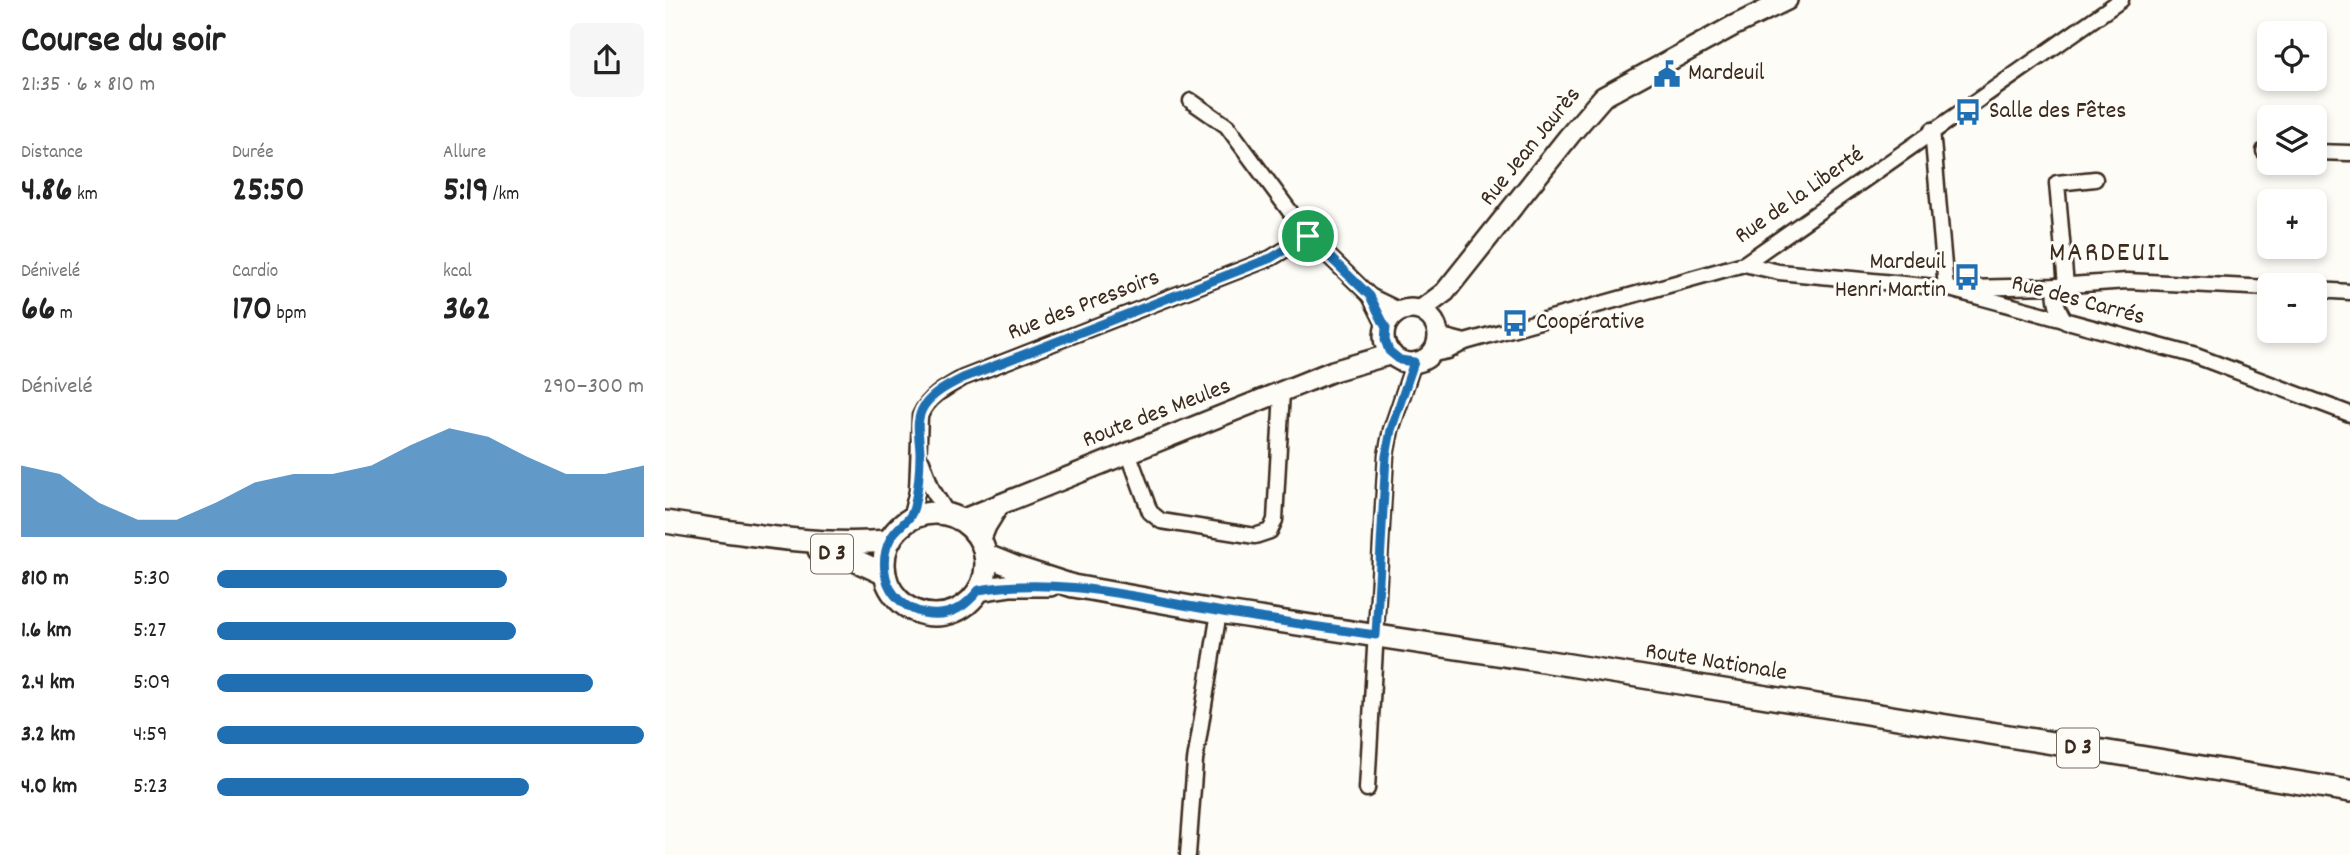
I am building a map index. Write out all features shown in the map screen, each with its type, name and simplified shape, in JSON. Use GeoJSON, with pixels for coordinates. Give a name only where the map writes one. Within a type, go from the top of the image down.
{"type":"FeatureCollection","features":[{"type":"Feature","properties":{"kind":"main road"},"geometry":{"type":"LineString","coordinates":[[922,514],[955,517],[972,529],[983,548],[985,573],[979,590],[970,601],[945,614],[918,612],[895,596],[885,574],[884,557],[889,541],[894,532],[910,519],[922,514]]}},
{"type":"Feature","properties":{"kind":"main road","name":"D 3"},"geometry":{"type":"LineString","coordinates":[[665,522],[776,539],[854,544],[889,541]]}},
{"type":"Feature","properties":{"kind":"main road","name":"D 3"},"geometry":{"type":"LineString","coordinates":[[776,539],[852,559],[885,574]]}},
{"type":"Feature","properties":{"kind":"main road","name":"D 3"},"geometry":{"type":"LineString","coordinates":[[983,548],[1017,568],[1073,586]]}},
{"type":"Feature","properties":{"kind":"main road","name":"D 3"},"geometry":{"type":"LineString","coordinates":[[979,590],[1011,584],[1073,586]]}},
{"type":"Feature","properties":{"kind":"main road","name":"Route Nationale"},"geometry":{"type":"LineString","coordinates":[[1073,586],[1219,612],[2350,792]]}},
{"type":"Feature","properties":{"kind":"street","name":"Rue Jean Jaurès"},"geometry":{"type":"LineString","coordinates":[[1431,323],[1445,292],[1603,97],[1733,26],[1787,0]]}},
{"type":"Feature","properties":{"kind":"street","name":"Rue de la Liberté"},"geometry":{"type":"LineString","coordinates":[[1422,359],[1465,342],[1744,264],[2121,0]]}},
{"type":"Feature","properties":{"kind":"street"},"geometry":{"type":"LineString","coordinates":[[1191,102],[1227,126],[1308,236],[1370,296],[1401,311]]}},
{"type":"Feature","properties":{"kind":"street"},"geometry":{"type":"LineString","coordinates":[[1932,130],[1946,288],[2061,286],[2127,281],[2257,287]]}},
{"type":"Feature","properties":{"kind":"street"},"geometry":{"type":"LineString","coordinates":[[2327,152],[2350,153]]}},
{"type":"Feature","properties":{"kind":"street"},"geometry":{"type":"LineString","coordinates":[[2066,322],[2058,310],[2055,298],[2061,286],[2057,183],[2095,179]]}},
{"type":"Feature","properties":{"kind":"street","name":"Rue des Pressoirs"},"geometry":{"type":"LineString","coordinates":[[910,519],[917,491],[920,453],[918,429],[924,407],[941,390],[963,378],[1271,258],[1308,236]]}},
{"type":"Feature","properties":{"kind":"street","name":"Rue des Carrés"},"geometry":{"type":"LineString","coordinates":[[1744,264],[1779,272],[1946,288],[2196,356],[2350,414]]}},
{"type":"Feature","properties":{"kind":"street"},"geometry":{"type":"LineString","coordinates":[[1996,302],[1995,291],[2001,287]]}},
{"type":"Feature","properties":{"kind":"street"},"geometry":{"type":"LineString","coordinates":[[2327,291],[2350,292]]}},
{"type":"Feature","properties":{"kind":"street"},"geometry":{"type":"LineString","coordinates":[[1370,296],[1392,354],[1400,360],[1422,359]]}},
{"type":"Feature","properties":{"kind":"street"},"geometry":{"type":"LineString","coordinates":[[1385,331],[1389,321],[1401,311],[1411,309],[1465,342]]}},
{"type":"Feature","properties":{"kind":"street"},"geometry":{"type":"LineString","coordinates":[[1367,789],[1386,456],[1391,430],[1422,359],[1437,342],[1431,323]]}},
{"type":"Feature","properties":{"kind":"street","name":"Route des Meules"},"geometry":{"type":"LineString","coordinates":[[1333,371],[1385,331]]}},
{"type":"Feature","properties":{"kind":"street","name":"Route des Meules"},"geometry":{"type":"LineString","coordinates":[[955,517],[999,505],[1333,371],[1392,354]]}},
{"type":"Feature","properties":{"kind":"street"},"geometry":{"type":"LineString","coordinates":[[1128,452],[1150,512],[1161,521],[1255,536],[1270,531],[1275,520],[1282,391]]}},
{"type":"Feature","properties":{"kind":"street","name":"Rue des Pressoirs"},"geometry":{"type":"LineString","coordinates":[[920,453],[932,489],[955,517]]}},
{"type":"Feature","properties":{"kind":"street"},"geometry":{"type":"LineString","coordinates":[[983,548],[986,526],[999,505]]}},
{"type":"Feature","properties":{"kind":"street"},"geometry":{"type":"LineString","coordinates":[[1188,855],[1195,761],[1219,612]]}},
{"type":"Feature","properties":{"kind":"place","name":"Mardeuil"},"geometry":{"type":"Point","coordinates":[1667,74]}},
{"type":"Feature","properties":{"kind":"place","name":"Salle des Fêtes"},"geometry":{"type":"Point","coordinates":[1968,112]}},
{"type":"Feature","properties":{"kind":"place","name":"Mardeuil Henri Martin"},"geometry":{"type":"Point","coordinates":[1967,277]}},
{"type":"Feature","properties":{"kind":"place","name":"Coopérative"},"geometry":{"type":"Point","coordinates":[1515,323]}},
{"type":"Feature","properties":{"kind":"district","name":"MARDEUIL"},"geometry":{"type":"Point","coordinates":[2110,255]}},
{"type":"Feature","properties":{"kind":"route"},"geometry":{"type":"LineString","coordinates":[[1308,236],[1370,296],[1386,328],[1385,340],[1389,351],[1400,360],[1414,362],[1391,430],[1386,456],[1376,635],[1219,612],[1073,586],[1011,584],[979,590],[970,601],[958,609],[932,615],[918,612],[895,596],[885,574],[884,557],[894,532],[910,519],[914,507],[920,453],[919,416],[941,390],[963,378],[1271,258],[1308,236]]}}]}
